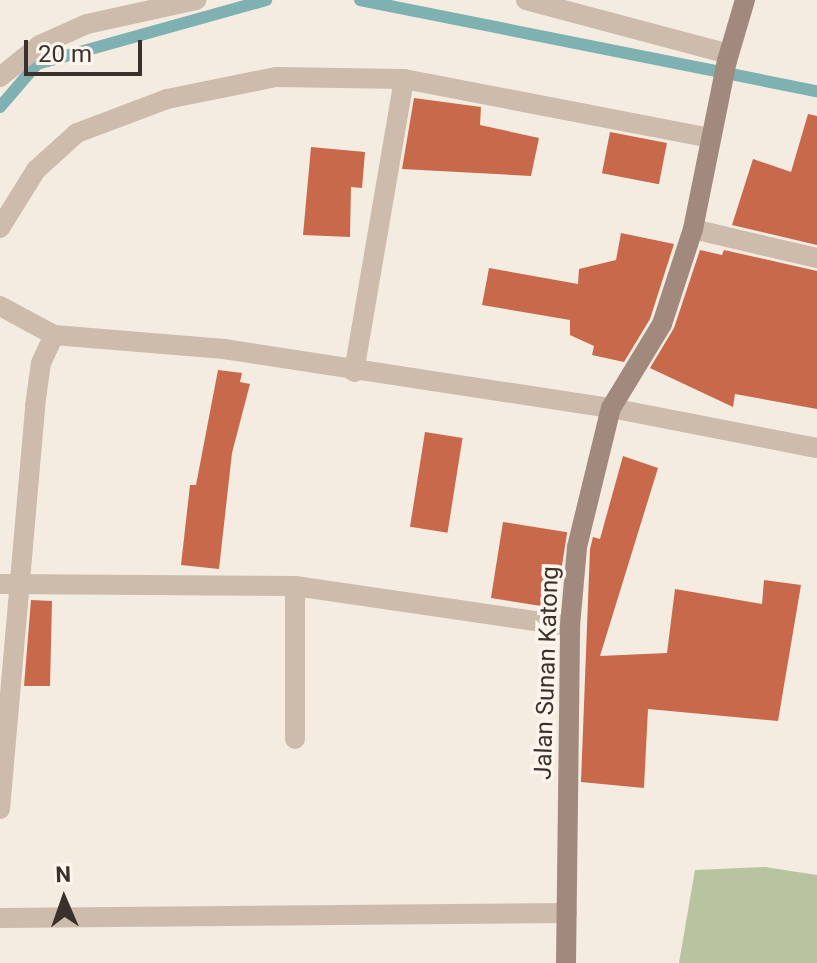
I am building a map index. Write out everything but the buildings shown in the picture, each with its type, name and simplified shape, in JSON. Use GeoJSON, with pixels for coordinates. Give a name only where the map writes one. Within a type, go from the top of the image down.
{"type":"FeatureCollection","features":[{"type":"Feature","properties":{"kind":"street"},"geometry":{"type":"LineString","coordinates":[[0,77],[40,45],[87,24],[196,0]]}},
{"type":"Feature","properties":{"kind":"street"},"geometry":{"type":"LineString","coordinates":[[526,0],[728,57]]}},
{"type":"Feature","properties":{"kind":"street","name":"Jalan Sunan Katong"},"geometry":{"type":"LineString","coordinates":[[566,963],[570,626],[589,485],[611,408],[662,324],[693,229],[728,57],[745,0]]}},
{"type":"Feature","properties":{"kind":"street"},"geometry":{"type":"LineString","coordinates":[[0,228],[36,170],[77,133],[112,116],[167,99],[276,77],[404,79],[713,130]]}},
{"type":"Feature","properties":{"kind":"street"},"geometry":{"type":"LineString","coordinates":[[354,372],[404,79]]}},
{"type":"Feature","properties":{"kind":"street"},"geometry":{"type":"LineString","coordinates":[[693,229],[817,258]]}},
{"type":"Feature","properties":{"kind":"street"},"geometry":{"type":"LineString","coordinates":[[0,306],[54,335],[224,349],[354,372],[611,408],[817,448]]}},
{"type":"Feature","properties":{"kind":"street"},"geometry":{"type":"LineString","coordinates":[[0,809],[8,584],[41,363],[54,335]]}},
{"type":"Feature","properties":{"kind":"street"},"geometry":{"type":"LineString","coordinates":[[8,584],[295,586],[570,626]]}},
{"type":"Feature","properties":{"kind":"street"},"geometry":{"type":"LineString","coordinates":[[295,586],[295,739]]}},
{"type":"Feature","properties":{"kind":"street"},"geometry":{"type":"LineString","coordinates":[[0,918],[567,913]]}},
{"type":"Feature","properties":{"kind":"green space"},"geometry":{"type":"Polygon","coordinates":[[[765,867],[817,875],[817,963],[679,963],[695,870],[765,867]]]}},
{"type":"Feature","properties":{"kind":"waterway"},"geometry":{"type":"LineString","coordinates":[[0,107],[37,64],[266,0]]}},
{"type":"Feature","properties":{"kind":"waterway"},"geometry":{"type":"LineString","coordinates":[[360,0],[817,91]]}}]}
